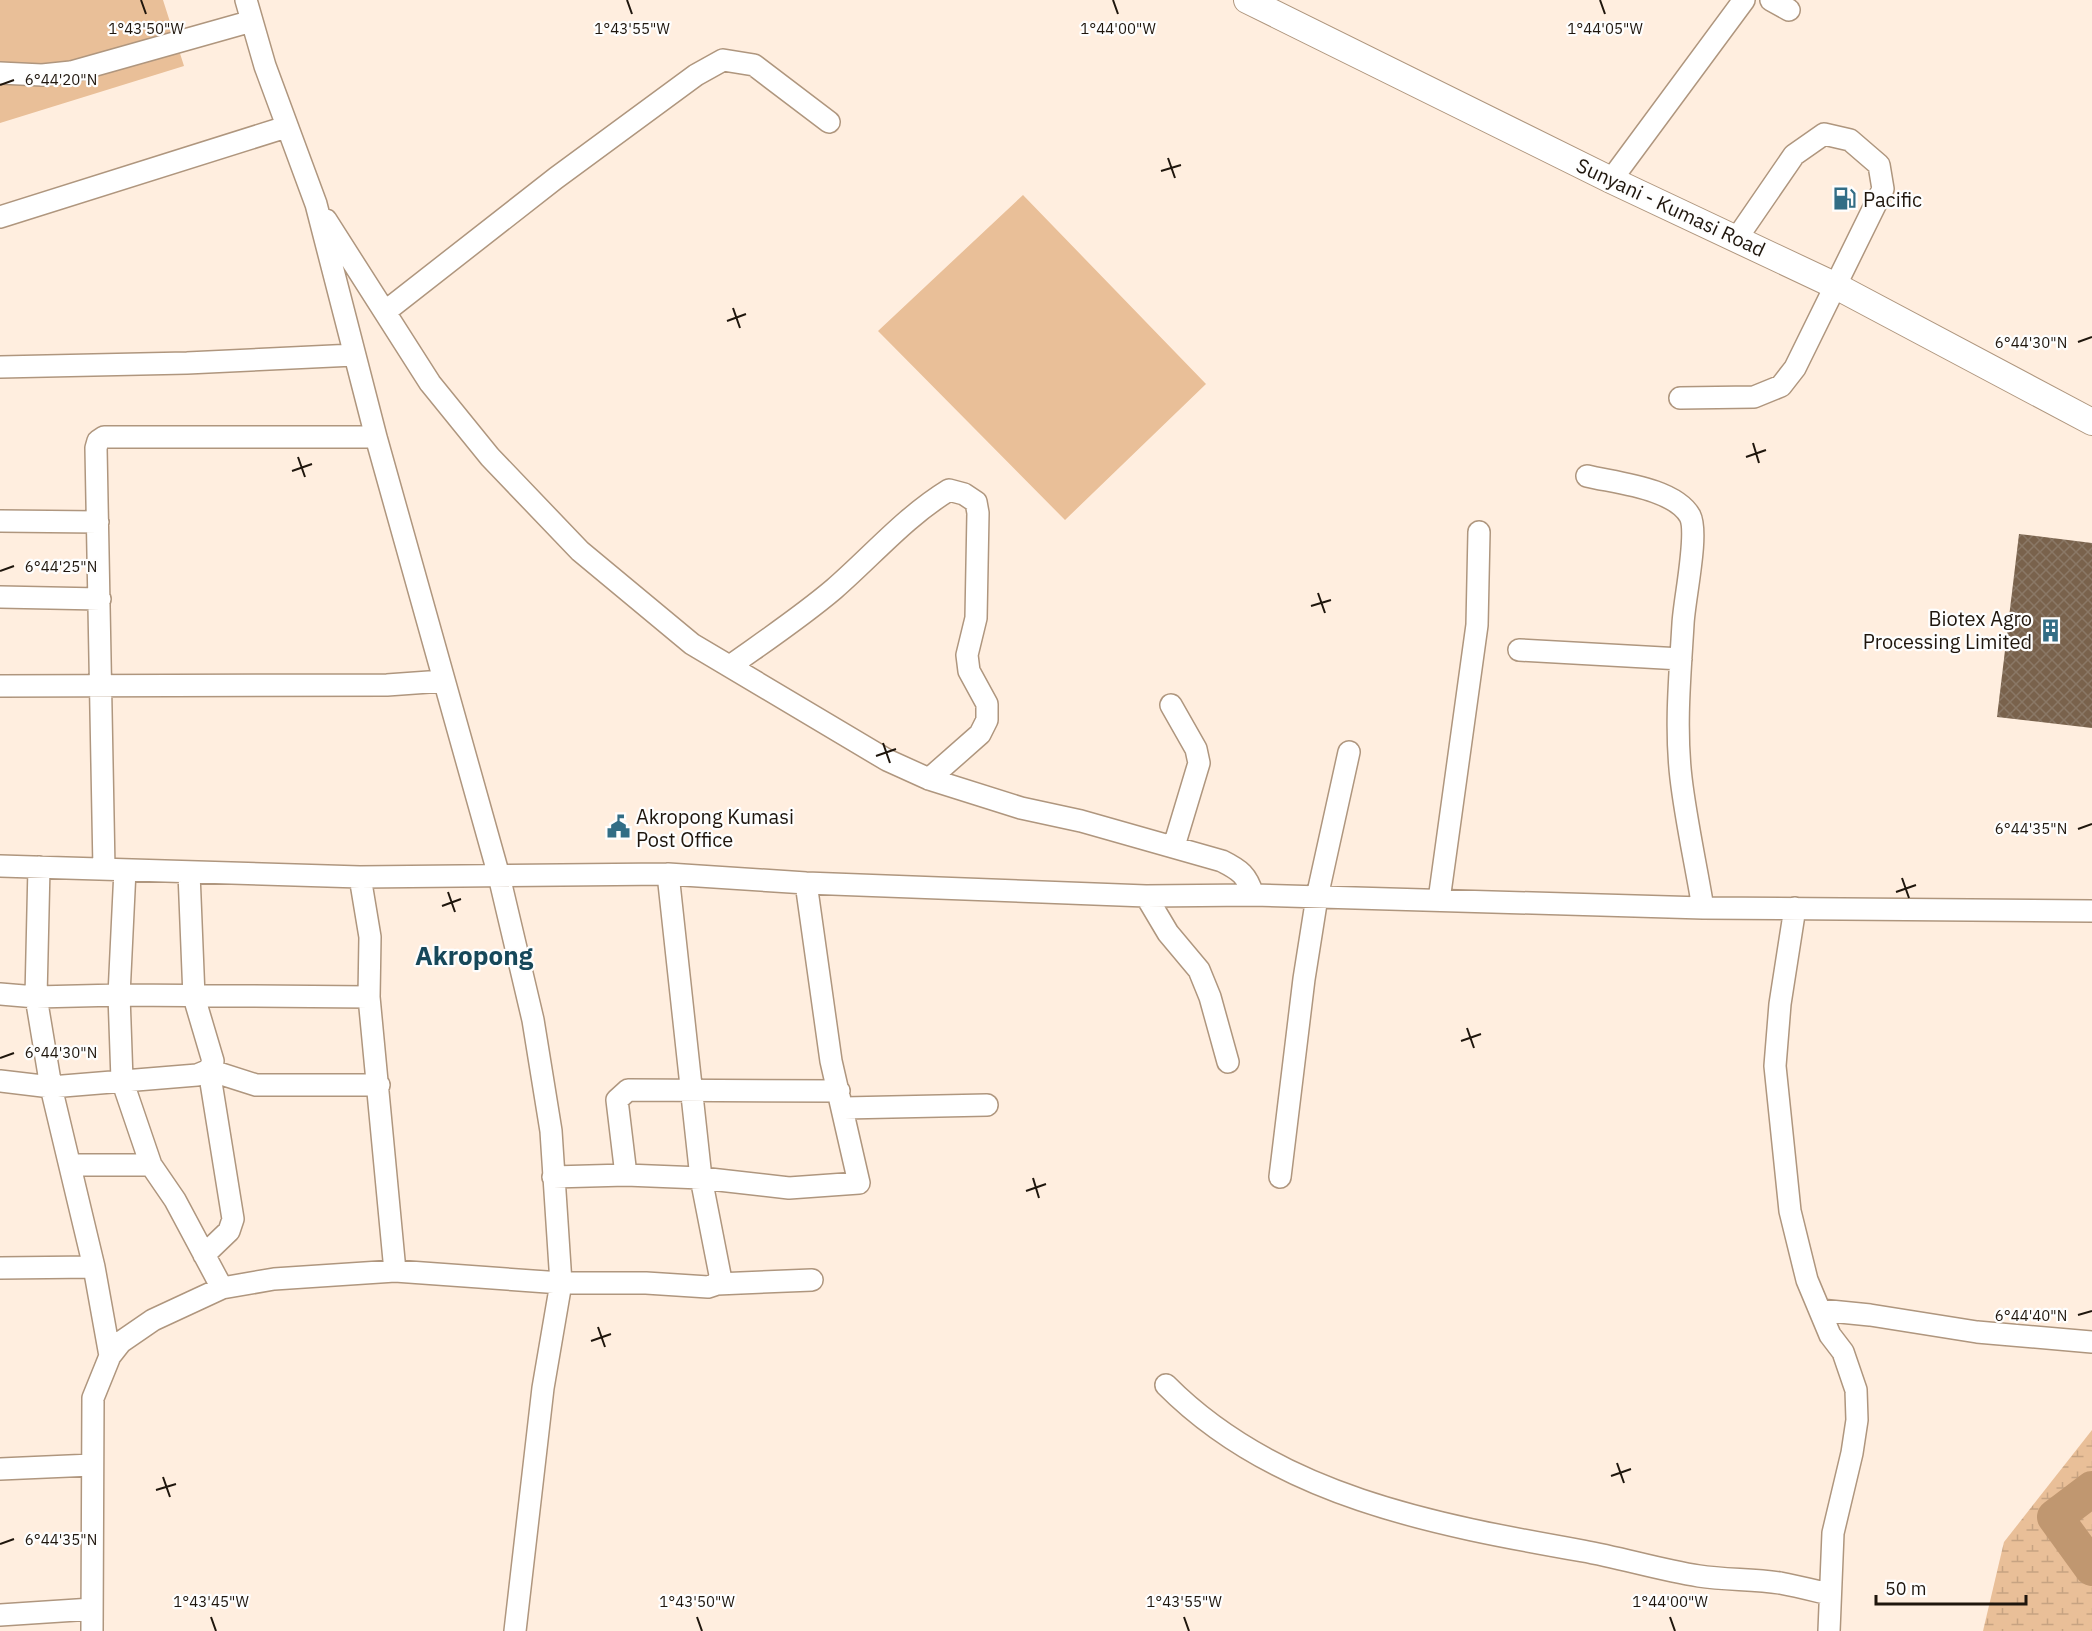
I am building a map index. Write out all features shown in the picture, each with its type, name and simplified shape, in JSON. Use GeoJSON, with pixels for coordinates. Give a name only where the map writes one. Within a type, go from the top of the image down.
{"type":"FeatureCollection","features":[{"type":"Feature","properties":{"kind":"main road","name":"Sunyani - Kumasi Road"},"geometry":{"type":"LineString","coordinates":[[1247,0],[1611,180],[1836,286],[2092,422]]}},
{"type":"Feature","properties":{"kind":"street"},"geometry":{"type":"LineString","coordinates":[[246,0],[286,127],[316,204],[376,437],[499,876],[533,1020],[550,1131],[561,1283],[543,1388],[515,1631]]}},
{"type":"Feature","properties":{"kind":"street"},"geometry":{"type":"LineString","coordinates":[[1611,180],[1744,0]]}},
{"type":"Feature","properties":{"kind":"street"},"geometry":{"type":"LineString","coordinates":[[0,73],[42,75],[71,72],[252,21]]}},
{"type":"Feature","properties":{"kind":"street"},"geometry":{"type":"LineString","coordinates":[[386,311],[556,178],[696,75],[723,60],[754,65],[829,122]]}},
{"type":"Feature","properties":{"kind":"street"},"geometry":{"type":"LineString","coordinates":[[0,217],[286,127]]}},
{"type":"Feature","properties":{"kind":"street"},"geometry":{"type":"LineString","coordinates":[[1680,398],[1754,397],[1781,386],[1795,368],[1883,189],[1879,165],[1850,140],[1824,134],[1794,155],[1737,238]]}},
{"type":"Feature","properties":{"kind":"street"},"geometry":{"type":"LineString","coordinates":[[316,204],[430,383],[490,457],[580,551],[692,644],[887,760],[929,779],[1021,807],[1174,846],[1222,861],[1240,870],[1248,878],[1253,895]]}},
{"type":"Feature","properties":{"kind":"street"},"geometry":{"type":"LineString","coordinates":[[0,367],[188,363],[354,355]]}},
{"type":"Feature","properties":{"kind":"street"},"geometry":{"type":"LineString","coordinates":[[104,870],[96,448],[98,441],[104,437],[376,437]]}},
{"type":"Feature","properties":{"kind":"street"},"geometry":{"type":"LineString","coordinates":[[1587,476],[1661,494],[1676,500],[1690,516],[1694,538],[1684,597],[1678,711],[1681,777],[1703,908]]}},
{"type":"Feature","properties":{"kind":"street"},"geometry":{"type":"LineString","coordinates":[[730,666],[835,588],[880,544],[934,499],[949,490],[964,494],[976,502],[978,513],[976,618],[967,655],[969,671],[987,704],[987,720],[980,735],[929,779]]}},
{"type":"Feature","properties":{"kind":"street"},"geometry":{"type":"LineString","coordinates":[[0,521],[98,522]]}},
{"type":"Feature","properties":{"kind":"street"},"geometry":{"type":"LineString","coordinates":[[1440,900],[1477,625],[1479,532]]}},
{"type":"Feature","properties":{"kind":"street"},"geometry":{"type":"LineString","coordinates":[[0,597],[100,599]]}},
{"type":"Feature","properties":{"kind":"street"},"geometry":{"type":"LineString","coordinates":[[1519,650],[1681,658]]}},
{"type":"Feature","properties":{"kind":"street"},"geometry":{"type":"LineString","coordinates":[[0,686],[387,685],[443,681]]}},
{"type":"Feature","properties":{"kind":"street"},"geometry":{"type":"LineString","coordinates":[[1171,705],[1196,749],[1199,763],[1174,846]]}},
{"type":"Feature","properties":{"kind":"street"},"geometry":{"type":"LineString","coordinates":[[1280,1177],[1304,979],[1317,897],[1349,752]]}},
{"type":"Feature","properties":{"kind":"street"},"geometry":{"type":"LineString","coordinates":[[0,867],[360,878],[668,874],[806,883],[1146,896],[1253,895],[1703,908],[2092,911]]}},
{"type":"Feature","properties":{"kind":"street"},"geometry":{"type":"LineString","coordinates":[[39,867],[36,997],[51,1087],[72,1165],[110,1356]]}},
{"type":"Feature","properties":{"kind":"street"},"geometry":{"type":"LineString","coordinates":[[125,870],[119,995],[122,1080],[152,1165],[175,1200],[222,1288]]}},
{"type":"Feature","properties":{"kind":"street"},"geometry":{"type":"LineString","coordinates":[[189,873],[194,998],[213,1061],[209,1070],[233,1219],[229,1231],[204,1255]]}},
{"type":"Feature","properties":{"kind":"street"},"geometry":{"type":"LineString","coordinates":[[668,874],[701,1178],[720,1275],[717,1284]]}},
{"type":"Feature","properties":{"kind":"street"},"geometry":{"type":"LineString","coordinates":[[360,878],[370,937],[369,997],[395,1271]]}},
{"type":"Feature","properties":{"kind":"street"},"geometry":{"type":"LineString","coordinates":[[553,1178],[626,1175],[701,1178],[789,1188],[855,1185],[860,1179],[831,1061],[806,883]]}},
{"type":"Feature","properties":{"kind":"street"},"geometry":{"type":"LineString","coordinates":[[1146,896],[1168,933],[1199,969],[1210,998],[1228,1062]]}},
{"type":"Feature","properties":{"kind":"street"},"geometry":{"type":"LineString","coordinates":[[1795,908],[1780,1004],[1774,1066],[1796,1244],[1820,1310],[1851,1371],[1857,1420],[1852,1453],[1836,1511],[1828,1594],[1829,1631]]}},
{"type":"Feature","properties":{"kind":"street"},"geometry":{"type":"LineString","coordinates":[[0,994],[36,997],[119,995],[194,998],[369,997]]}},
{"type":"Feature","properties":{"kind":"street"},"geometry":{"type":"LineString","coordinates":[[0,1081],[51,1087],[197,1075],[209,1070],[256,1085],[379,1085]]}},
{"type":"Feature","properties":{"kind":"street"},"geometry":{"type":"LineString","coordinates":[[626,1175],[617,1100],[628,1090],[987,1105]]}},
{"type":"Feature","properties":{"kind":"street"},"geometry":{"type":"LineString","coordinates":[[72,1165],[152,1165]]}},
{"type":"Feature","properties":{"kind":"street"},"geometry":{"type":"LineString","coordinates":[[0,1268],[94,1267]]}},
{"type":"Feature","properties":{"kind":"street"},"geometry":{"type":"LineString","coordinates":[[92,1631],[93,1398],[110,1356],[137,1330],[222,1288],[274,1279],[395,1271],[561,1283],[708,1287],[717,1284],[812,1280]]}},
{"type":"Feature","properties":{"kind":"street"},"geometry":{"type":"LineString","coordinates":[[1820,1310],[1870,1315],[2009,1336],[2092,1342]]}},
{"type":"Feature","properties":{"kind":"street"},"geometry":{"type":"LineString","coordinates":[[1166,1385],[1195,1415],[1227,1436],[1284,1469],[1344,1495],[1447,1526],[1587,1552],[1662,1570],[1780,1583],[1828,1594]]}},
{"type":"Feature","properties":{"kind":"street"},"geometry":{"type":"LineString","coordinates":[[0,1469],[92,1465]]}},
{"type":"Feature","properties":{"kind":"street"},"geometry":{"type":"LineString","coordinates":[[0,1615],[92,1609]]}},
{"type":"Feature","properties":{"kind":"green space"},"geometry":{"type":"Polygon","coordinates":[[[0,0],[163,0],[184,66],[0,123],[0,0]]]}},
{"type":"Feature","properties":{"kind":"green space"},"geometry":{"type":"Polygon","coordinates":[[[1023,195],[1206,384],[1065,520],[878,331],[1023,195]]]}},
{"type":"Feature","properties":{"kind":"green space"},"geometry":{"type":"Polygon","coordinates":[[[2092,1430],[2092,1631],[1983,1631],[2004,1542],[2092,1430]]]}},
{"type":"Feature","properties":{"kind":"building","name":"Biotex Agro Processing Limited"},"geometry":{"type":"Polygon","coordinates":[[[2019,534],[2092,543],[2092,728],[1997,717],[2019,534]]]}},
{"type":"Feature","properties":{"kind":"waterway"},"geometry":{"type":"LineString","coordinates":[[2092,1489],[2055,1517],[2092,1568]]}},
{"type":"Feature","properties":{"kind":"place","name":"Pacific"},"geometry":{"type":"Point","coordinates":[1845,199]}},
{"type":"Feature","properties":{"kind":"place","name":"Biotex Agro Processing Limited"},"geometry":{"type":"Point","coordinates":[2050,630]}},
{"type":"Feature","properties":{"kind":"place","name":"Akropong Kumasi Post Office"},"geometry":{"type":"Point","coordinates":[618,827]}},
{"type":"Feature","properties":{"kind":"district","name":"Akropong"},"geometry":{"type":"Point","coordinates":[474,955]}}]}
